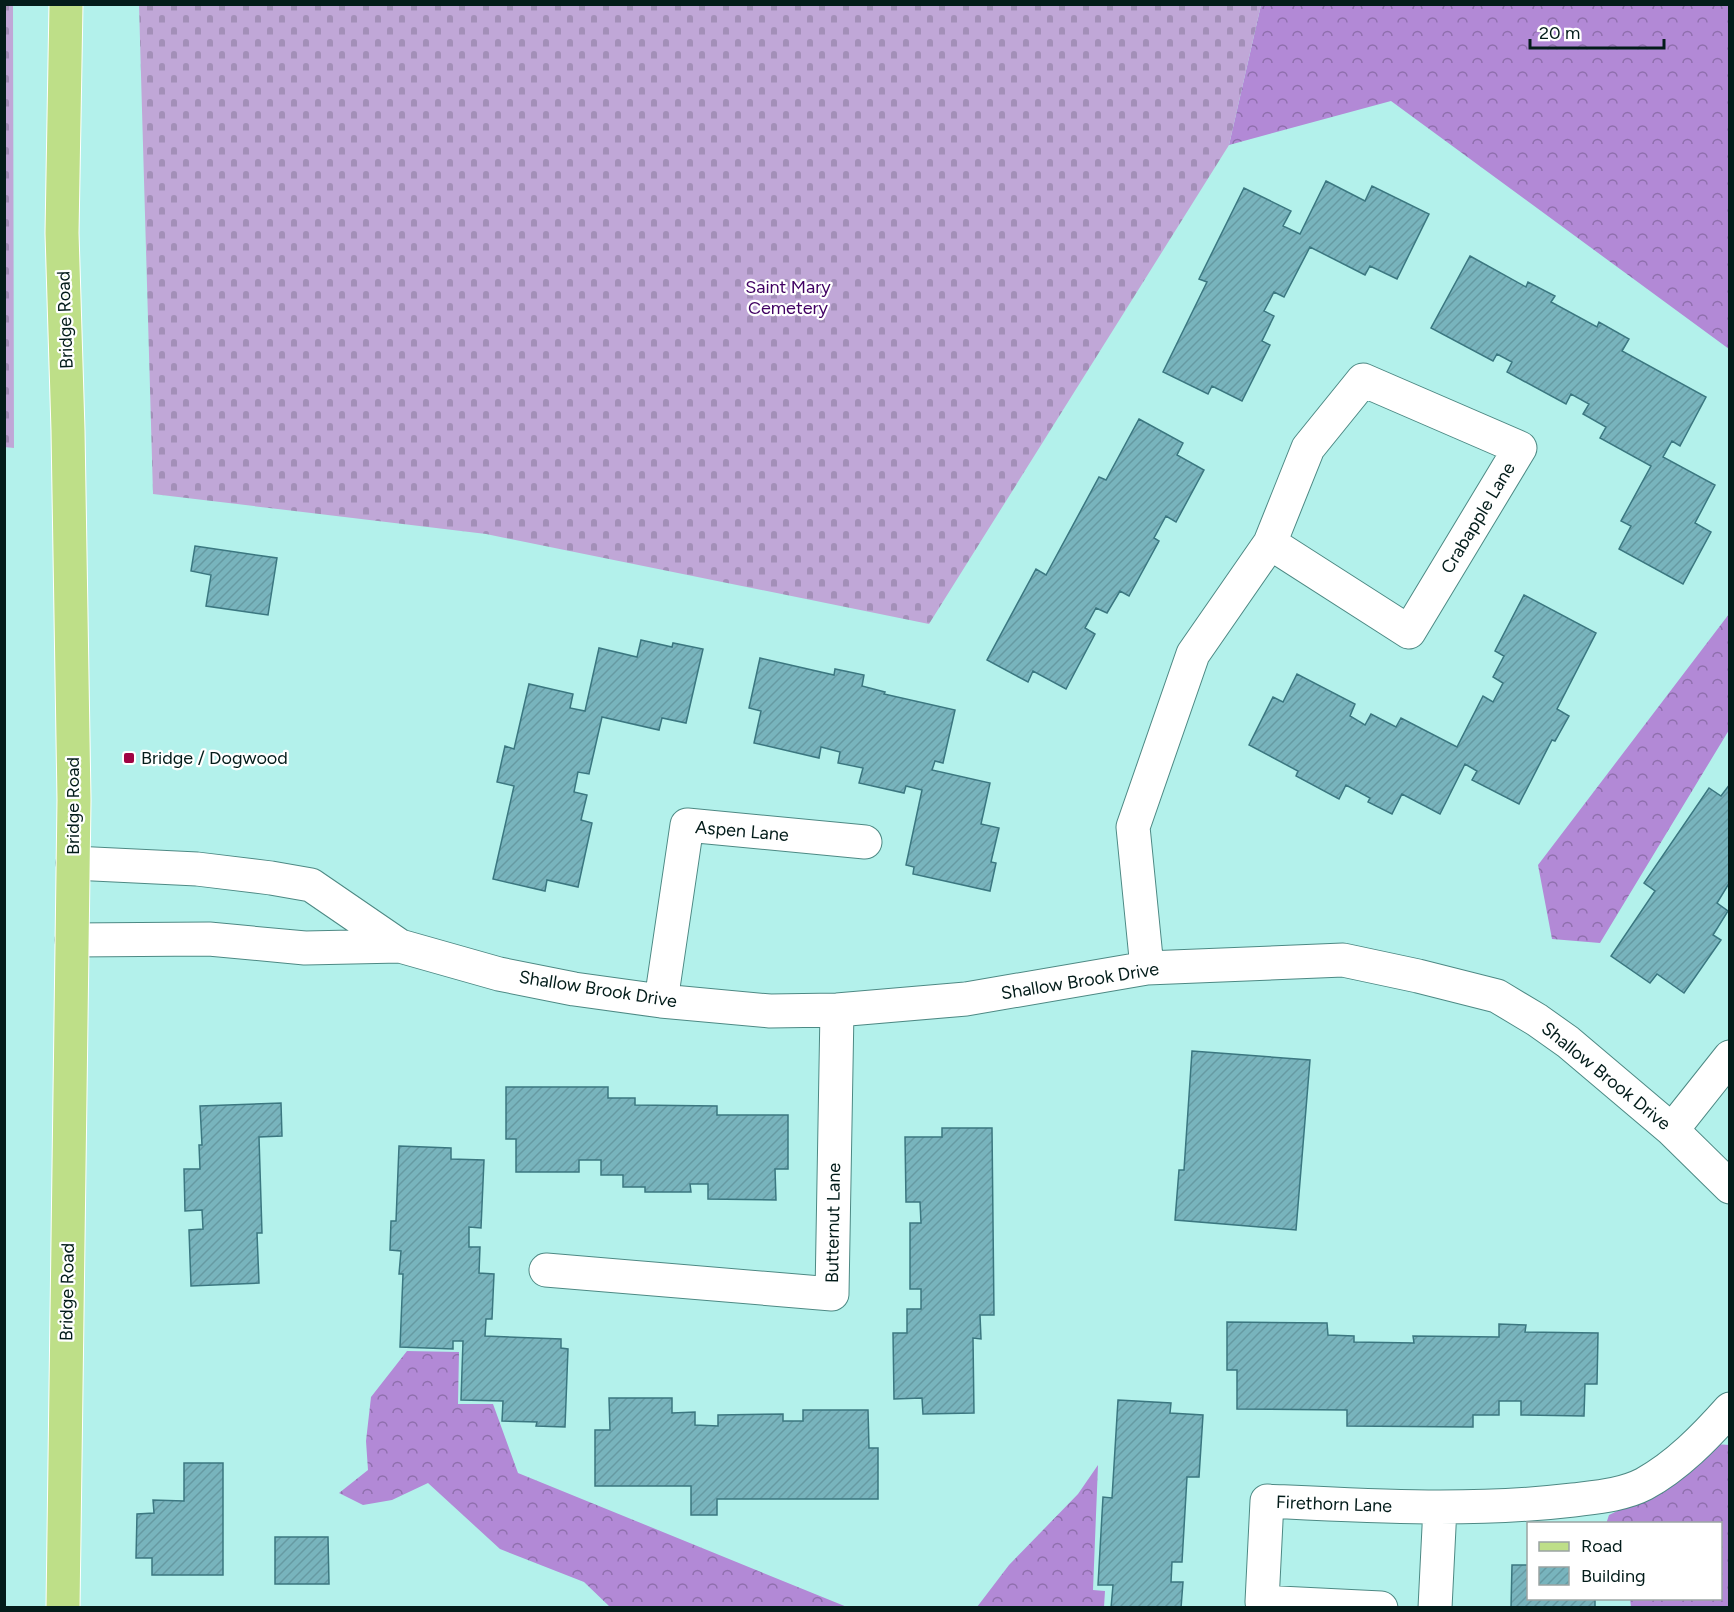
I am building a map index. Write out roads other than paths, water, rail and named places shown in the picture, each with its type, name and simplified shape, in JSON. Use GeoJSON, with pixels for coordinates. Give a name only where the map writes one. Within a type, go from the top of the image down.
{"type":"FeatureCollection","features":[{"type":"Feature","properties":{"kind":"main road","name":"Bridge Road"},"geometry":{"type":"LineString","coordinates":[[63,1608],[74,800],[69,430],[62,233],[66,4]]}},
{"type":"Feature","properties":{"kind":"street","name":"Crabapple Lane"},"geometry":{"type":"LineString","coordinates":[[1147,968],[1133,827],[1192,654],[1270,543],[1308,448],[1363,380],[1521,448],[1409,632],[1270,543]]}},
{"type":"Feature","properties":{"kind":"street","name":"Aspen Lane"},"geometry":{"type":"LineString","coordinates":[[661,1001],[687,825],[865,842]]}},
{"type":"Feature","properties":{"kind":"street","name":"Shallow Brook Drive"},"geometry":{"type":"LineString","coordinates":[[73,863],[196,869],[310,885],[400,946]]}},
{"type":"Feature","properties":{"kind":"street","name":"Shallow Brook Drive"},"geometry":{"type":"LineString","coordinates":[[72,940],[209,939],[305,948],[400,946],[499,974],[574,989],[661,1001],[770,1011],[837,1010],[966,999],[1147,968],[1343,960],[1497,996],[1568,1042],[1672,1130],[1730,1187]]}},
{"type":"Feature","properties":{"kind":"street","name":"Butternut Lane"},"geometry":{"type":"LineString","coordinates":[[546,1270],[832,1294],[837,1010]]}},
{"type":"Feature","properties":{"kind":"street"},"geometry":{"type":"LineString","coordinates":[[1672,1130],[1730,1058]]}},
{"type":"Feature","properties":{"kind":"street","name":"Firethorn Lane"},"geometry":{"type":"LineString","coordinates":[[1381,1608],[1262,1602],[1267,1501],[1362,1506],[1509,1506],[1559,1502],[1616,1493],[1642,1485],[1671,1466],[1698,1443],[1730,1409]]}},
{"type":"Feature","properties":{"kind":"street"},"geometry":{"type":"LineString","coordinates":[[1435,1608],[1440,1507]]}},
{"type":"Feature","properties":{"kind":"place","name":"Bridge / Dogwood"},"geometry":{"type":"Point","coordinates":[129,758]}},
{"type":"Feature","properties":{"kind":"park label","name":"Saint Mary Cemetery"},"geometry":{"type":"Point","coordinates":[788,297]}}]}
